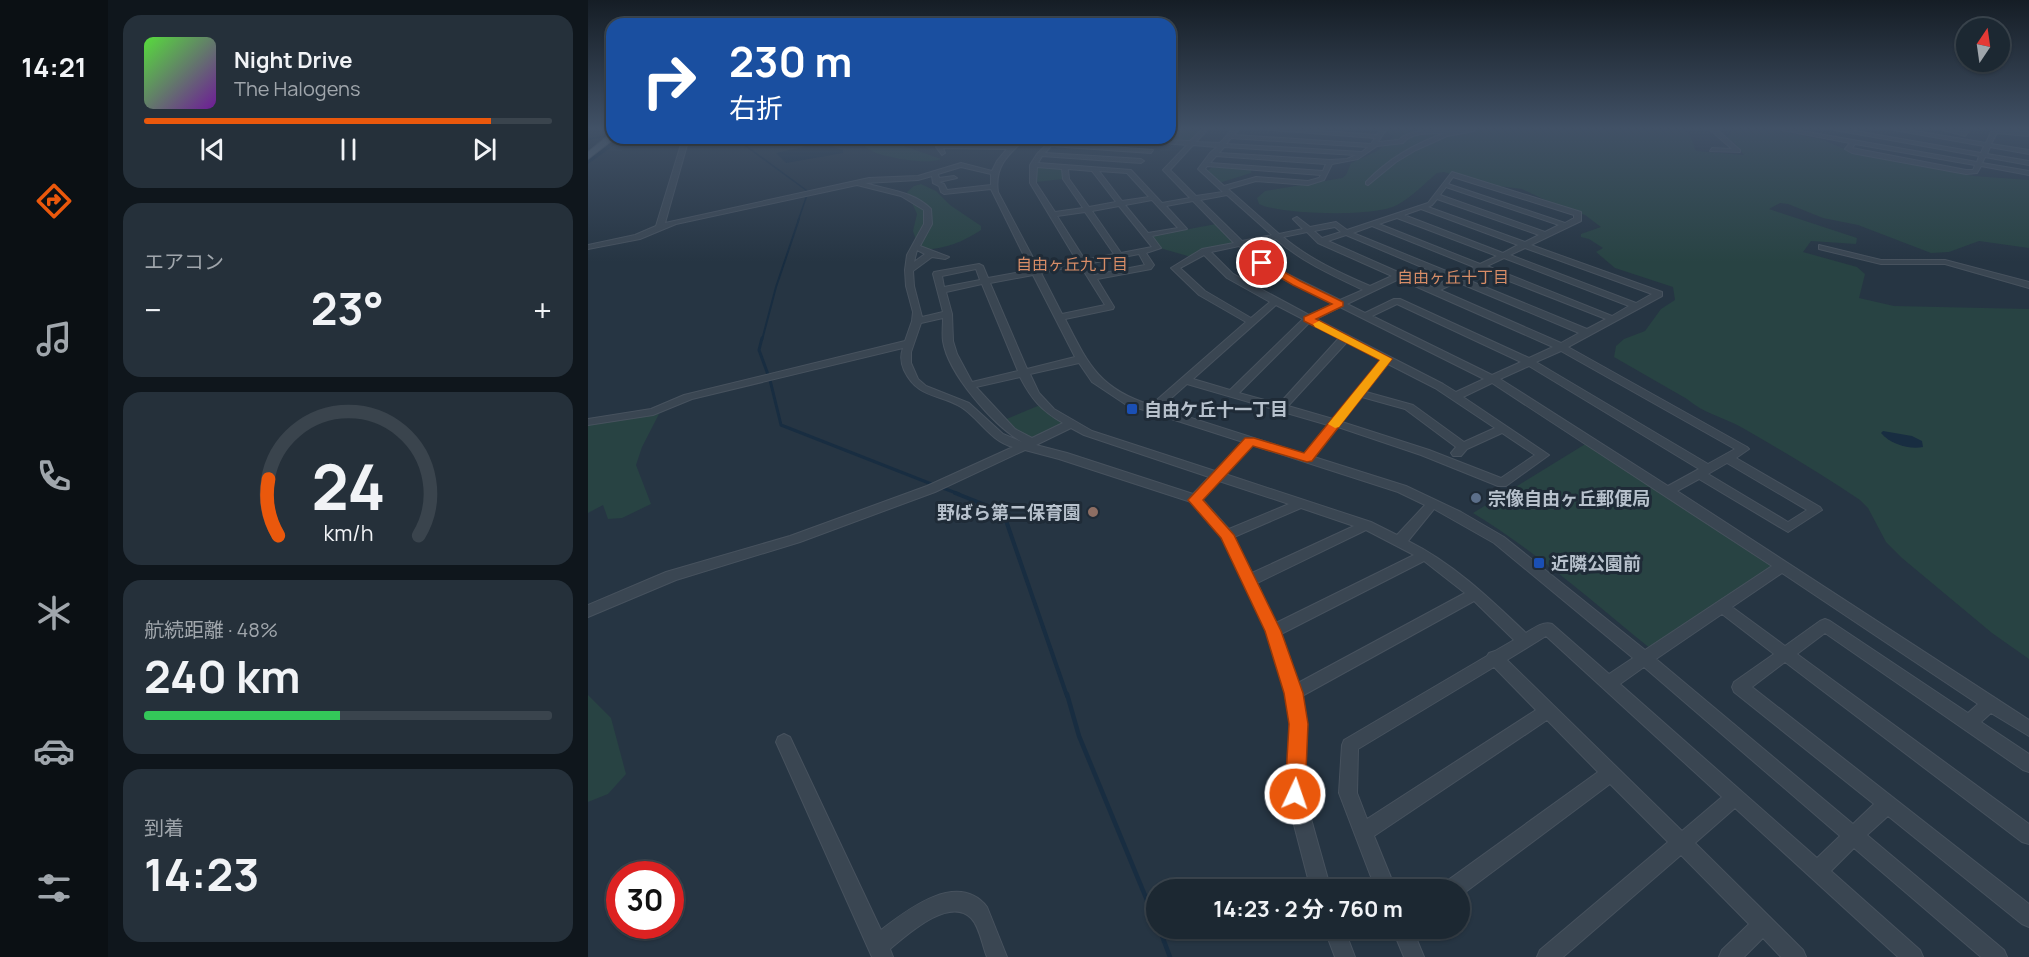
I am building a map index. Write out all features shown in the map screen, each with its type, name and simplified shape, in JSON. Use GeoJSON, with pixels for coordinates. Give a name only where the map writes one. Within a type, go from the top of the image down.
{"type":"FeatureCollection","features":[{"type":"Feature","properties":{"kind":"street"},"geometry":{"type":"LineString","coordinates":[[660,227],[676,173]]}},
{"type":"Feature","properties":{"kind":"street"},"geometry":{"type":"LineString","coordinates":[[935,176],[942,173]]}},
{"type":"Feature","properties":{"kind":"street"},"geometry":{"type":"LineString","coordinates":[[985,173],[994,173],[994,187],[1081,360],[1096,380],[1110,392],[1152,411],[1402,489],[1479,528],[1519,555],[1997,957]]}},
{"type":"Feature","properties":{"kind":"street"},"geometry":{"type":"LineString","coordinates":[[1033,173],[1033,183],[1110,307],[1059,317]]}},
{"type":"Feature","properties":{"kind":"street"},"geometry":{"type":"LineString","coordinates":[[1065,173],[1066,179],[1119,255]]}},
{"type":"Feature","properties":{"kind":"street"},"geometry":{"type":"LineString","coordinates":[[941,290],[1157,248],[1096,173]]}},
{"type":"Feature","properties":{"kind":"street"},"geometry":{"type":"LineString","coordinates":[[1131,173],[1183,229],[1147,235]]}},
{"type":"Feature","properties":{"kind":"street"},"geometry":{"type":"LineString","coordinates":[[1169,173],[1239,243],[1276,272],[1492,379],[1668,491],[2029,729]]}},
{"type":"Feature","properties":{"kind":"street"},"geometry":{"type":"LineString","coordinates":[[1206,173],[1276,236],[1306,258],[1371,290]]}},
{"type":"Feature","properties":{"kind":"street"},"geometry":{"type":"LineString","coordinates":[[1160,205],[1225,191],[1256,179],[1308,183],[1322,179],[1325,173]]}},
{"type":"Feature","properties":{"kind":"street"},"geometry":{"type":"LineString","coordinates":[[1368,183],[1378,173]]}},
{"type":"Feature","properties":{"kind":"street"},"geometry":{"type":"LineString","coordinates":[[1321,241],[1430,204],[1452,174],[1578,214],[1578,219],[1432,290]]}},
{"type":"Feature","properties":{"kind":"street"},"geometry":{"type":"LineString","coordinates":[[588,248],[628,240],[684,219],[859,183],[891,178],[935,176],[954,178]]}},
{"type":"Feature","properties":{"kind":"street"},"geometry":{"type":"LineString","coordinates":[[935,176],[936,183],[942,184],[944,192],[948,193],[994,187]]}},
{"type":"Feature","properties":{"kind":"street"},"geometry":{"type":"LineString","coordinates":[[859,183],[896,192],[916,200],[927,209],[928,224],[915,246],[909,270],[917,321],[906,352],[906,363],[914,380],[922,388],[958,401],[999,436],[1195,500],[1227,535],[1273,631],[1293,693],[1299,724],[1295,794],[1318,879]]}},
{"type":"Feature","properties":{"kind":"street"},"geometry":{"type":"LineString","coordinates":[[1445,185],[1565,225]]}},
{"type":"Feature","properties":{"kind":"street"},"geometry":{"type":"LineString","coordinates":[[1435,196],[1546,235]]}},
{"type":"Feature","properties":{"kind":"street"},"geometry":{"type":"LineString","coordinates":[[1052,215],[1154,198]]}},
{"type":"Feature","properties":{"kind":"street"},"geometry":{"type":"LineString","coordinates":[[1421,207],[1659,294],[1561,347],[1456,396]]}},
{"type":"Feature","properties":{"kind":"street"},"geometry":{"type":"LineString","coordinates":[[1397,215],[1636,306]]}},
{"type":"Feature","properties":{"kind":"street"},"geometry":{"type":"LineString","coordinates":[[1297,219],[1321,241],[1561,347],[1743,449],[1668,491]]}},
{"type":"Feature","properties":{"kind":"street"},"geometry":{"type":"LineString","coordinates":[[1252,322],[1202,292],[1175,268],[1205,251],[1336,224],[1347,232],[1587,333]]}},
{"type":"Feature","properties":{"kind":"street"},"geometry":{"type":"LineString","coordinates":[[1373,224],[1613,319]]}},
{"type":"Feature","properties":{"kind":"street"},"geometry":{"type":"LineString","coordinates":[[915,246],[931,254],[945,257]]}},
{"type":"Feature","properties":{"kind":"street"},"geometry":{"type":"LineString","coordinates":[[1822,250],[1847,252],[1881,262],[1906,263],[1932,260],[1945,262],[2029,285]]}},
{"type":"Feature","properties":{"kind":"street"},"geometry":{"type":"LineString","coordinates":[[1091,278],[1148,267],[1150,265],[1141,251]]}},
{"type":"Feature","properties":{"kind":"street"},"geometry":{"type":"LineString","coordinates":[[1186,381],[1450,460],[1502,483],[1543,455],[1456,396],[1275,302],[1230,276],[1205,251]]}},
{"type":"Feature","properties":{"kind":"street"},"geometry":{"type":"LineString","coordinates":[[909,270],[931,254]]}},
{"type":"Feature","properties":{"kind":"street"},"geometry":{"type":"LineString","coordinates":[[1029,445],[1011,431],[969,386],[952,354],[948,341],[948,314],[937,274],[979,266],[1023,373],[1034,393],[1050,411],[1088,433],[1366,525],[1425,555],[1476,594],[1523,640]]}},
{"type":"Feature","properties":{"kind":"street"},"geometry":{"type":"LineString","coordinates":[[1232,394],[1308,319],[1399,276]]}},
{"type":"Feature","properties":{"kind":"street"},"geometry":{"type":"LineString","coordinates":[[1365,316],[1396,301],[1529,362],[1704,471],[1788,528],[1816,510],[1728,458]]}},
{"type":"Feature","properties":{"kind":"street"},"geometry":{"type":"LineString","coordinates":[[1152,411],[1275,302]]}},
{"type":"Feature","properties":{"kind":"street"},"geometry":{"type":"LineString","coordinates":[[917,321],[948,314]]}},
{"type":"Feature","properties":{"kind":"street"},"geometry":{"type":"LineString","coordinates":[[1281,408],[1345,338]]}},
{"type":"Feature","properties":{"kind":"street"},"geometry":{"type":"LineString","coordinates":[[588,422],[653,412],[688,397],[910,343]]}},
{"type":"Feature","properties":{"kind":"street"},"geometry":{"type":"LineString","coordinates":[[1307,458],[1387,359]]}},
{"type":"Feature","properties":{"kind":"street"},"geometry":{"type":"LineString","coordinates":[[969,386],[1081,360]]}},
{"type":"Feature","properties":{"kind":"street"},"geometry":{"type":"LineString","coordinates":[[1359,393],[1409,407],[1463,447]]}},
{"type":"Feature","properties":{"kind":"street"},"geometry":{"type":"LineString","coordinates":[[588,611],[671,576],[795,539],[931,489],[1071,424]]}},
{"type":"Feature","properties":{"kind":"street"},"geometry":{"type":"LineString","coordinates":[[1450,460],[1463,447],[1503,428]]}},
{"type":"Feature","properties":{"kind":"street"},"geometry":{"type":"LineString","coordinates":[[1195,500],[1250,441]]}},
{"type":"Feature","properties":{"kind":"street"},"geometry":{"type":"LineString","coordinates":[[1227,535],[1302,503]]}},
{"type":"Feature","properties":{"kind":"street"},"geometry":{"type":"LineString","coordinates":[[1399,542],[1433,503]]}},
{"type":"Feature","properties":{"kind":"street"},"geometry":{"type":"LineString","coordinates":[[1249,581],[1366,525]]}},
{"type":"Feature","properties":{"kind":"street"},"geometry":{"type":"LineString","coordinates":[[1273,631],[1425,555]]}},
{"type":"Feature","properties":{"kind":"street"},"geometry":{"type":"LineString","coordinates":[[1608,683],[1783,566]]}},
{"type":"Feature","properties":{"kind":"street"},"geometry":{"type":"LineString","coordinates":[[1293,693],[1476,594]]}},
{"type":"Feature","properties":{"kind":"street"},"geometry":{"type":"LineString","coordinates":[[1722,607],[2029,835]]}},
{"type":"Feature","properties":{"kind":"street"},"geometry":{"type":"LineString","coordinates":[[2029,764],[1826,625],[1740,687],[2029,917]]}},
{"type":"Feature","properties":{"kind":"street"},"geometry":{"type":"LineString","coordinates":[[1382,879],[1348,793],[1350,745],[1547,627],[1913,957]]}},
{"type":"Feature","properties":{"kind":"street"},"geometry":{"type":"LineString","coordinates":[[1494,657],[1796,957]]}},
{"type":"Feature","properties":{"kind":"street"},"geometry":{"type":"LineString","coordinates":[[1969,723],[1990,703]]}},
{"type":"Feature","properties":{"kind":"street"},"geometry":{"type":"LineString","coordinates":[[1364,832],[1548,711]]}},
{"type":"Feature","properties":{"kind":"street"},"geometry":{"type":"LineString","coordinates":[[784,742],[880,952],[910,920],[953,900],[965,901],[979,912],[997,957]]}},
{"type":"Feature","properties":{"kind":"street"},"geometry":{"type":"LineString","coordinates":[[1466,879],[1610,773]]}},
{"type":"Feature","properties":{"kind":"street"},"geometry":{"type":"LineString","coordinates":[[1547,957],[1735,797]]}},
{"type":"Feature","properties":{"kind":"street"},"geometry":{"type":"LineString","coordinates":[[1817,871],[1887,804]]}},
{"type":"Feature","properties":{"kind":"street"},"geometry":{"type":"LineString","coordinates":[[1730,957],[1763,924]]}},
{"type":"Feature","properties":{"kind":"street"},"geometry":{"type":"LineString","coordinates":[[1338,939],[1345,957]]}},
{"type":"Feature","properties":{"kind":"street"},"geometry":{"type":"LineString","coordinates":[[1407,939],[1414,957]]}},
{"type":"Feature","properties":{"kind":"green space"},"geometry":{"type":"Polygon","coordinates":[[[1035,173],[1062,173],[1063,179],[1036,182],[1035,173]]]}},
{"type":"Feature","properties":{"kind":"green space"},"geometry":{"type":"Polygon","coordinates":[[[1207,173],[1251,173],[1251,173],[1219,183],[1207,173]]]}},
{"type":"Feature","properties":{"kind":"green space"},"geometry":{"type":"Polygon","coordinates":[[[1347,173],[1439,173],[1408,198],[1386,209],[1350,213],[1307,212],[1270,208],[1259,204],[1257,198],[1265,191],[1342,178],[1347,173]]]}},
{"type":"Feature","properties":{"kind":"green space"},"geometry":{"type":"Polygon","coordinates":[[[1446,173],[1956,173],[2029,180],[2029,248],[1979,241],[1949,252],[1931,253],[1858,225],[1823,218],[1788,204],[1780,203],[1769,209],[1857,238],[1856,244],[1811,241],[1803,252],[1857,267],[1865,274],[1859,298],[1894,306],[2029,309],[2029,659],[1992,633],[1902,558],[1886,542],[1868,508],[1860,500],[1756,436],[1700,408],[1614,357],[1616,346],[1624,339],[1645,331],[1661,309],[1675,300],[1673,287],[1615,268],[1596,252],[1603,248],[1581,237],[1581,234],[1601,227],[1585,215],[1558,206],[1522,189],[1483,184],[1446,173]]]}},
{"type":"Feature","properties":{"kind":"green space"},"geometry":{"type":"Polygon","coordinates":[[[921,184],[936,191],[950,205],[981,226],[981,230],[952,245],[935,249],[919,249],[913,231],[917,214],[907,192],[921,184]]]}},
{"type":"Feature","properties":{"kind":"green space"},"geometry":{"type":"Polygon","coordinates":[[[1216,224],[1236,243],[1191,257],[1160,248],[1152,236],[1216,224]]]}},
{"type":"Feature","properties":{"kind":"green space"},"geometry":{"type":"Polygon","coordinates":[[[1040,405],[1064,423],[1034,440],[1013,430],[1004,420],[1040,405]]]}},
{"type":"Feature","properties":{"kind":"green space"},"geometry":{"type":"Polygon","coordinates":[[[659,414],[642,447],[636,465],[651,504],[622,518],[608,519],[603,505],[588,513],[588,424],[619,416],[659,414]]]}},
{"type":"Feature","properties":{"kind":"green space"},"geometry":{"type":"Polygon","coordinates":[[[1587,443],[1771,563],[1772,568],[1651,649],[1542,561],[1473,513],[1587,443]]]}},
{"type":"Feature","properties":{"kind":"green space"},"geometry":{"type":"Polygon","coordinates":[[[588,695],[611,718],[626,774],[608,794],[588,802],[588,695]]]}},
{"type":"Feature","properties":{"kind":"water"},"geometry":{"type":"Polygon","coordinates":[[[1883,431],[1912,436],[1922,441],[1923,447],[1912,448],[1895,443],[1881,433],[1883,431]]]}},
{"type":"Feature","properties":{"kind":"waterway"},"geometry":{"type":"LineString","coordinates":[[782,173],[806,190],[807,195],[798,221]]}},
{"type":"Feature","properties":{"kind":"waterway"},"geometry":{"type":"LineString","coordinates":[[762,340],[776,287],[799,219]]}},
{"type":"Feature","properties":{"kind":"waterway"},"geometry":{"type":"LineString","coordinates":[[762,338],[759,350],[770,380],[781,425],[934,485]]}},
{"type":"Feature","properties":{"kind":"waterway"},"geometry":{"type":"LineString","coordinates":[[940,487],[959,494]]}},
{"type":"Feature","properties":{"kind":"waterway"},"geometry":{"type":"LineString","coordinates":[[955,493],[1003,512],[1067,696]]}},
{"type":"Feature","properties":{"kind":"waterway"},"geometry":{"type":"LineString","coordinates":[[1067,694],[1079,736],[1146,898]]}},
{"type":"Feature","properties":{"kind":"waterway"},"geometry":{"type":"LineString","coordinates":[[1163,939],[1170,957]]}},
{"type":"Feature","properties":{"kind":"slow traffic"},"geometry":{"type":"LineString","coordinates":[[1319,324],[1387,359],[1335,424]]}},
{"type":"Feature","properties":{"kind":"place","name":"自由ケ丘十一丁目"},"geometry":{"type":"Point","coordinates":[1132,409]}},
{"type":"Feature","properties":{"kind":"place","name":"宗像自由ヶ丘郵便局"},"geometry":{"type":"Point","coordinates":[1476,498]}},
{"type":"Feature","properties":{"kind":"place","name":"野ばら第二保育園"},"geometry":{"type":"Point","coordinates":[1093,512]}},
{"type":"Feature","properties":{"kind":"place","name":"近隣公園前"},"geometry":{"type":"Point","coordinates":[1539,563]}},
{"type":"Feature","properties":{"kind":"district","name":"自由ヶ丘九丁目"},"geometry":{"type":"Point","coordinates":[1072,264]}},
{"type":"Feature","properties":{"kind":"district","name":"自由ヶ丘十丁目"},"geometry":{"type":"Point","coordinates":[1453,277]}},
{"type":"Feature","properties":{"kind":"route"},"geometry":{"type":"LineString","coordinates":[[1262,263],[1340,304],[1308,319],[1387,359],[1307,458],[1250,441],[1195,500],[1227,535],[1273,631],[1293,693],[1299,724],[1295,794]]}}]}
